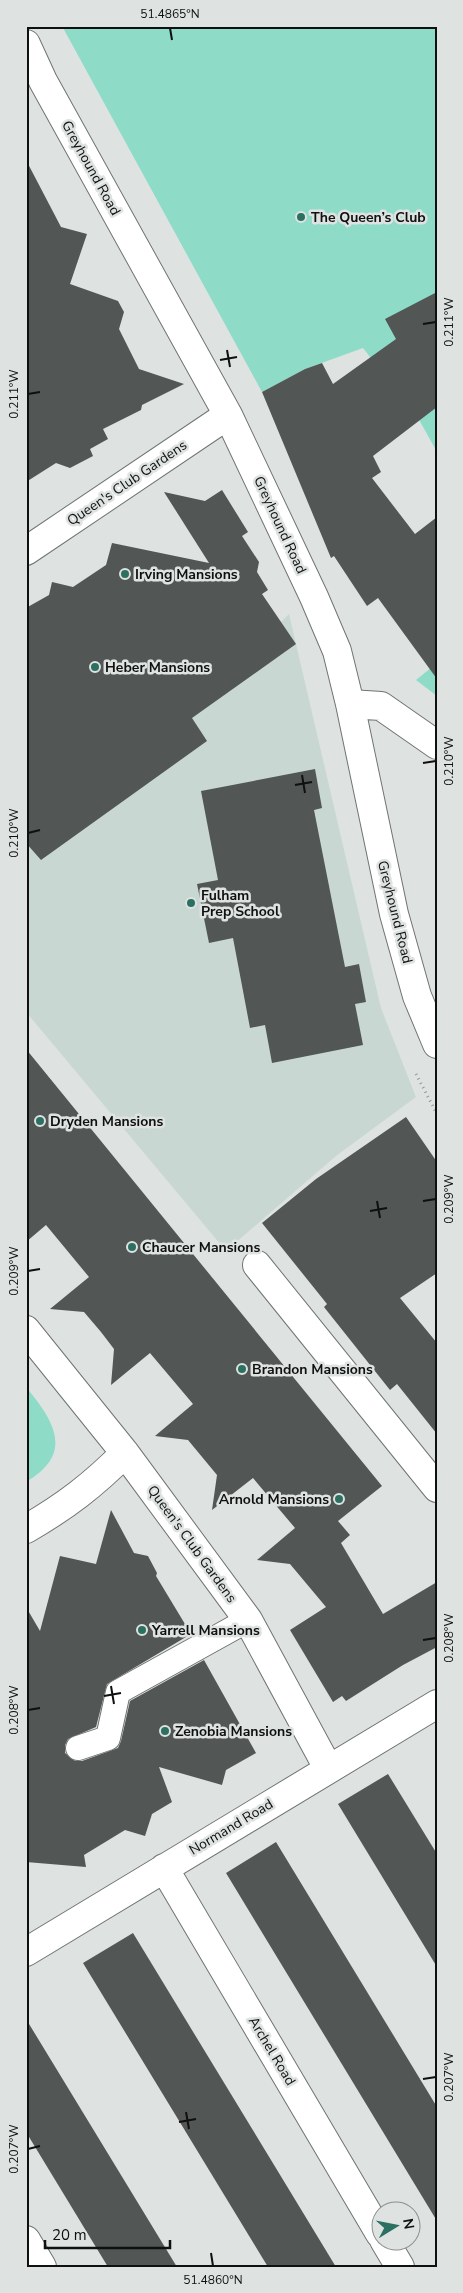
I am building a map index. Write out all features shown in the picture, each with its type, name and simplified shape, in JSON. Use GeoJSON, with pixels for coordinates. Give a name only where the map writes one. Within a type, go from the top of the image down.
{"type":"FeatureCollection","features":[{"type":"Feature","properties":{"kind":"street","name":"Greyhound Road"},"geometry":{"type":"LineString","coordinates":[[26,44],[35,86],[228,416],[333,642],[350,704],[394,914],[416,996],[437,1044]]}},
{"type":"Feature","properties":{"kind":"street","name":"Queen's Club Gardens"},"geometry":{"type":"LineString","coordinates":[[26,551],[228,416]]}},
{"type":"Feature","properties":{"kind":"street"},"geometry":{"type":"LineString","coordinates":[[350,704],[382,706],[437,745]]}},
{"type":"Feature","properties":{"kind":"street"},"geometry":{"type":"LineString","coordinates":[[257,1266],[437,1488]]}},
{"type":"Feature","properties":{"kind":"street","name":"Queen's Club Gardens"},"geometry":{"type":"LineString","coordinates":[[26,1330],[125,1453],[248,1620],[328,1768]]}},
{"type":"Feature","properties":{"kind":"street"},"geometry":{"type":"LineString","coordinates":[[26,1529],[55,1512],[95,1483],[125,1453]]}},
{"type":"Feature","properties":{"kind":"street","name":"Normand Road"},"geometry":{"type":"LineString","coordinates":[[26,1952],[328,1768],[433,1715]]}},
{"type":"Feature","properties":{"kind":"street","name":"Archel Road"},"geometry":{"type":"LineString","coordinates":[[164,1868],[370,2217]]}},
{"type":"Feature","properties":{"kind":"street"},"geometry":{"type":"LineString","coordinates":[[26,2240],[42,2267]]}},
{"type":"Feature","properties":{"kind":"street"},"geometry":{"type":"LineString","coordinates":[[390,2250],[400,2267]]}},
{"type":"Feature","properties":{"kind":"lane"},"geometry":{"type":"LineString","coordinates":[[78,1748],[108,1738],[118,1692],[248,1620]]}},
{"type":"Feature","properties":{"kind":"path"},"geometry":{"type":"LineString","coordinates":[[422,1087],[437,1114]]}},
{"type":"Feature","properties":{"kind":"shaded area","name":"Fulham Prep School"},"geometry":{"type":"Polygon","coordinates":[[[289,614],[381,1008],[416,1097],[336,1156],[226,1251],[26,1012],[26,799],[281,622],[289,614]]]}},
{"type":"Feature","properties":{"kind":"green space","name":"The Queen’s Club"},"geometry":{"type":"Polygon","coordinates":[[[62,26],[437,26],[437,452],[392,371],[385,376],[363,348],[305,369],[262,392],[62,26]]]}},
{"type":"Feature","properties":{"kind":"green space"},"geometry":{"type":"Polygon","coordinates":[[[437,660],[437,696],[416,680],[432,667],[437,660]]]}},
{"type":"Feature","properties":{"kind":"green space"},"geometry":{"type":"Polygon","coordinates":[[[26,1387],[45,1412],[51,1424],[55,1436],[55,1448],[51,1460],[41,1471],[26,1482],[26,1387]]]}},
{"type":"Feature","properties":{"kind":"building"},"geometry":{"type":"Polygon","coordinates":[[[26,160],[61,227],[87,234],[70,284],[118,301],[124,312],[119,329],[139,369],[184,384],[142,405],[141,410],[103,429],[108,439],[90,449],[93,456],[70,468],[56,463],[26,482],[26,160]]]}},
{"type":"Feature","properties":{"kind":"building"},"geometry":{"type":"Polygon","coordinates":[[[437,292],[437,407],[373,456],[381,472],[372,478],[415,534],[437,517],[437,679],[378,598],[367,606],[334,556],[331,558],[262,392],[305,369],[322,363],[333,384],[396,339],[385,319],[437,292]]]}},
{"type":"Feature","properties":{"kind":"building"},"geometry":{"type":"Polygon","coordinates":[[[222,490],[248,532],[242,536],[259,562],[257,572],[268,590],[262,594],[296,644],[192,718],[207,741],[41,860],[26,843],[26,608],[49,595],[52,582],[73,587],[106,565],[112,543],[209,563],[164,492],[205,501],[222,490]]]}},
{"type":"Feature","properties":{"kind":"building"},"geometry":{"type":"Polygon","coordinates":[[[315,769],[322,808],[314,810],[345,967],[359,964],[366,1002],[355,1004],[363,1045],[272,1063],[265,1025],[250,1028],[233,938],[209,943],[197,884],[218,880],[201,791],[315,769]]]}},
{"type":"Feature","properties":{"kind":"building"},"geometry":{"type":"Polygon","coordinates":[[[26,1049],[382,1486],[338,1521],[350,1535],[341,1543],[383,1614],[437,1582],[437,1647],[403,1665],[346,1701],[342,1696],[333,1702],[290,1630],[326,1607],[290,1564],[257,1560],[295,1528],[253,1478],[212,1510],[217,1475],[188,1440],[155,1436],[193,1404],[150,1353],[111,1385],[114,1349],[101,1332],[84,1312],[50,1309],[89,1277],[46,1225],[26,1242],[26,1049]]]}},
{"type":"Feature","properties":{"kind":"building"},"geometry":{"type":"Polygon","coordinates":[[[406,1117],[437,1162],[437,1273],[400,1298],[437,1343],[437,1434],[397,1384],[390,1390],[324,1307],[327,1304],[262,1223],[316,1179],[406,1117]]]}},
{"type":"Feature","properties":{"kind":"building"},"geometry":{"type":"Polygon","coordinates":[[[111,1510],[134,1553],[148,1556],[157,1573],[156,1576],[191,1634],[107,1684],[96,1727],[68,1739],[65,1745],[65,1753],[75,1761],[82,1761],[118,1748],[130,1701],[204,1660],[256,1753],[226,1770],[222,1785],[159,1767],[172,1802],[152,1814],[145,1836],[125,1830],[84,1855],[86,1867],[26,1862],[26,1607],[40,1631],[60,1556],[96,1564],[111,1510]]]}},
{"type":"Feature","properties":{"kind":"building"},"geometry":{"type":"Polygon","coordinates":[[[388,1774],[437,1854],[437,1967],[338,1804],[388,1774]]]}},
{"type":"Feature","properties":{"kind":"building"},"geometry":{"type":"Polygon","coordinates":[[[276,1842],[437,2107],[437,2221],[226,1873],[276,1842]]]}},
{"type":"Feature","properties":{"kind":"building"},"geometry":{"type":"Polygon","coordinates":[[[133,1933],[336,2267],[268,2267],[83,1963],[133,1933]]]}},
{"type":"Feature","properties":{"kind":"building"},"geometry":{"type":"Polygon","coordinates":[[[26,2019],[177,2267],[108,2267],[26,2132],[26,2019]]]}},
{"type":"Feature","properties":{"kind":"place","name":"The Queen’s Club"},"geometry":{"type":"Point","coordinates":[301,217]}},
{"type":"Feature","properties":{"kind":"place","name":"Irving Mansions"},"geometry":{"type":"Point","coordinates":[125,574]}},
{"type":"Feature","properties":{"kind":"place","name":"Heber Mansions"},"geometry":{"type":"Point","coordinates":[95,667]}},
{"type":"Feature","properties":{"kind":"place","name":"Fulham Prep School"},"geometry":{"type":"Point","coordinates":[191,903]}},
{"type":"Feature","properties":{"kind":"place","name":"Dryden Mansions"},"geometry":{"type":"Point","coordinates":[40,1121]}},
{"type":"Feature","properties":{"kind":"place","name":"Chaucer Mansions"},"geometry":{"type":"Point","coordinates":[132,1247]}},
{"type":"Feature","properties":{"kind":"place","name":"Brandon Mansions"},"geometry":{"type":"Point","coordinates":[242,1369]}},
{"type":"Feature","properties":{"kind":"place","name":"Arnold Mansions"},"geometry":{"type":"Point","coordinates":[339,1499]}},
{"type":"Feature","properties":{"kind":"place","name":"Yarrell Mansions"},"geometry":{"type":"Point","coordinates":[142,1630]}},
{"type":"Feature","properties":{"kind":"place","name":"Zenobia Mansions"},"geometry":{"type":"Point","coordinates":[165,1731]}}]}
